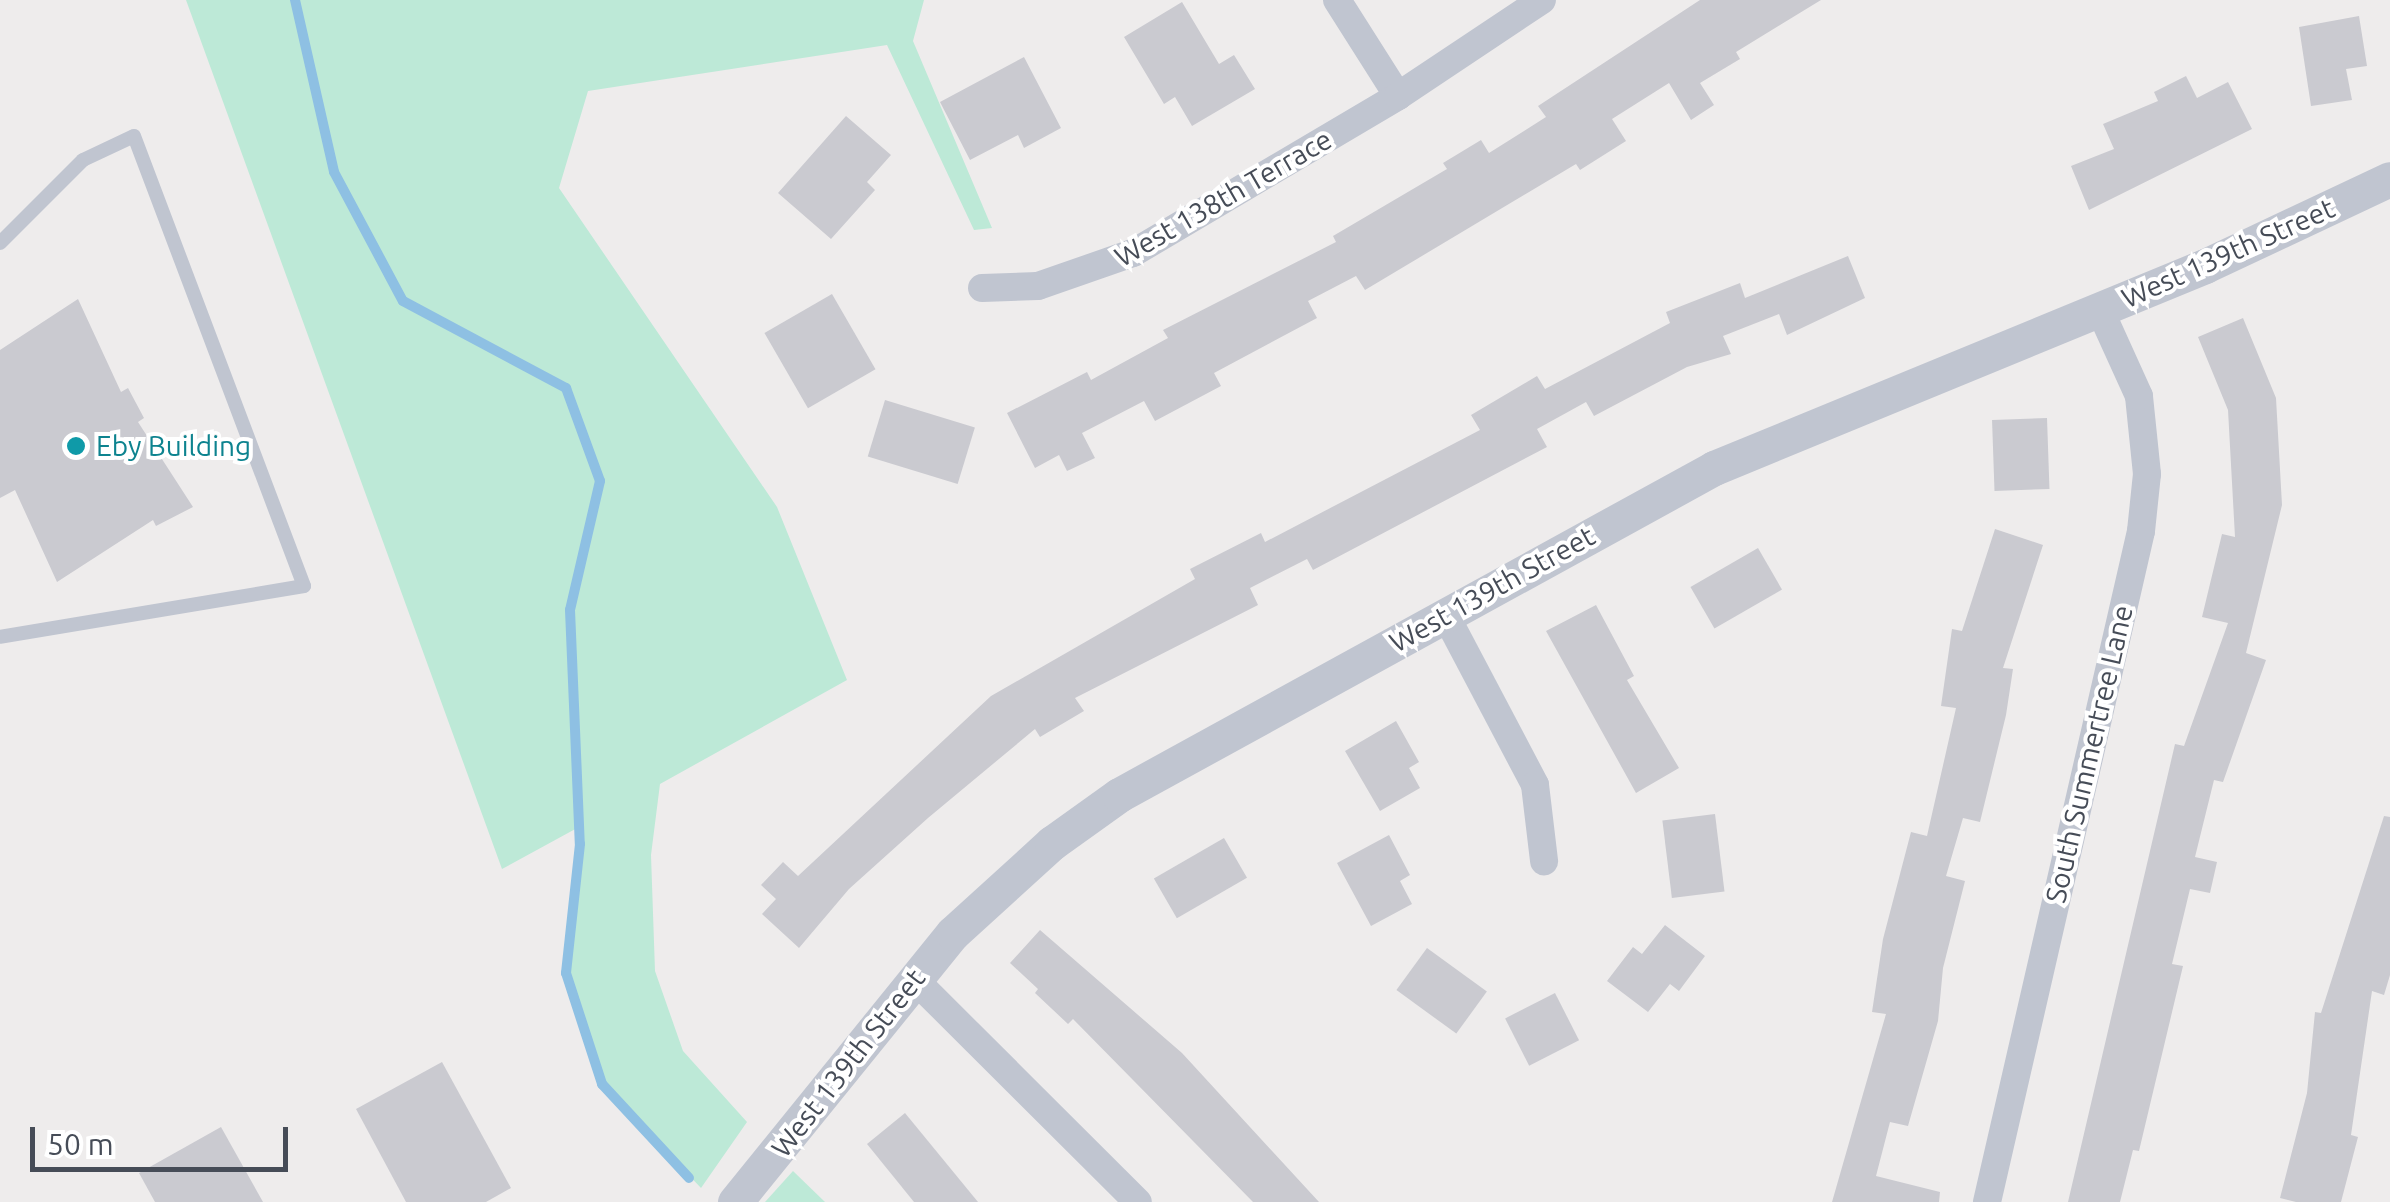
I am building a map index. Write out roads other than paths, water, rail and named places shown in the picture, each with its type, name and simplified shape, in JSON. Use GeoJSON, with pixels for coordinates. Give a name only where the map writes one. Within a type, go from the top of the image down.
{"type":"FeatureCollection","features":[{"type":"Feature","properties":{"kind":"street"},"geometry":{"type":"LineString","coordinates":[[1337,0],[1398,96]]}},
{"type":"Feature","properties":{"kind":"street","name":"West 138th Terrace"},"geometry":{"type":"LineString","coordinates":[[982,288],[1038,286],[1092,272],[1398,96],[1542,0]]}},
{"type":"Feature","properties":{"kind":"street","name":"West 139th Street"},"geometry":{"type":"LineString","coordinates":[[736,1202],[914,979],[983,902],[1118,795],[1714,468],[2100,310],[2390,179]]}},
{"type":"Feature","properties":{"kind":"street","name":"South Summertree Lane"},"geometry":{"type":"LineString","coordinates":[[1986,1202],[2141,531],[2147,474],[2139,396],[2100,310]]}},
{"type":"Feature","properties":{"kind":"street"},"geometry":{"type":"LineString","coordinates":[[1446,614],[1535,785],[1544,861]]}},
{"type":"Feature","properties":{"kind":"street"},"geometry":{"type":"LineString","coordinates":[[914,979],[1138,1202]]}},
{"type":"Feature","properties":{"kind":"lane"},"geometry":{"type":"LineString","coordinates":[[0,243],[84,160],[134,136],[304,586],[0,637]]}},
{"type":"Feature","properties":{"kind":"waterway"},"geometry":{"type":"LineString","coordinates":[[295,0],[334,172],[403,301],[566,388],[600,481],[570,610],[580,844],[566,973],[602,1084],[689,1178]]}},
{"type":"Feature","properties":{"kind":"place","name":"Eby Building"},"geometry":{"type":"Point","coordinates":[76,446]}}]}
